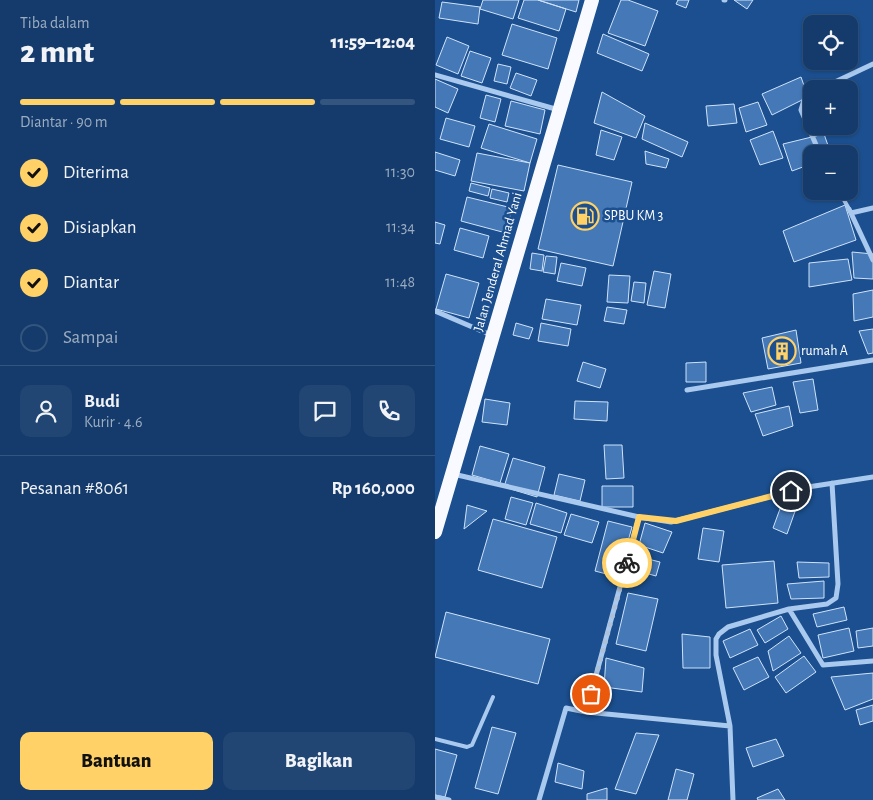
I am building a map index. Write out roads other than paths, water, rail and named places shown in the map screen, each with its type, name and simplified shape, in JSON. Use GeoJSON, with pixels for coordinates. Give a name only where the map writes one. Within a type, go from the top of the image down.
{"type":"FeatureCollection","features":[{"type":"Feature","properties":{"kind":"highway","name":"Jalan Jenderal Ahmad Yani"},"geometry":{"type":"LineString","coordinates":[[435,532],[592,0]]}},
{"type":"Feature","properties":{"kind":"street"},"geometry":{"type":"LineString","coordinates":[[835,80],[873,64]]}},
{"type":"Feature","properties":{"kind":"street"},"geometry":{"type":"LineString","coordinates":[[435,75],[559,110]]}},
{"type":"Feature","properties":{"kind":"street"},"geometry":{"type":"LineString","coordinates":[[873,208],[850,211],[873,260]]}},
{"type":"Feature","properties":{"kind":"street"},"geometry":{"type":"LineString","coordinates":[[435,310],[494,336]]}},
{"type":"Feature","properties":{"kind":"street"},"geometry":{"type":"LineString","coordinates":[[687,390],[873,360]]}},
{"type":"Feature","properties":{"kind":"street"},"geometry":{"type":"LineString","coordinates":[[453,474],[639,517],[676,521],[808,487],[873,477]]}},
{"type":"Feature","properties":{"kind":"street"},"geometry":{"type":"LineString","coordinates":[[733,800],[730,726],[716,654],[716,639],[728,627],[789,609],[827,604],[836,598],[838,584],[832,483]]}},
{"type":"Feature","properties":{"kind":"street"},"geometry":{"type":"LineString","coordinates":[[586,712],[639,517]]}},
{"type":"Feature","properties":{"kind":"street"},"geometry":{"type":"LineString","coordinates":[[789,609],[823,665],[873,661]]}},
{"type":"Feature","properties":{"kind":"street"},"geometry":{"type":"LineString","coordinates":[[539,800],[566,708],[586,712],[730,726]]}},
{"type":"Feature","properties":{"kind":"street"},"geometry":{"type":"LineString","coordinates":[[435,797],[449,800]]}},
{"type":"Feature","properties":{"kind":"lane"},"geometry":{"type":"LineString","coordinates":[[844,200],[850,211]]}},
{"type":"Feature","properties":{"kind":"lane"},"geometry":{"type":"LineString","coordinates":[[435,739],[467,747],[472,745],[493,697]]}},
{"type":"Feature","properties":{"kind":"place","name":"SPBU KM 3"},"geometry":{"type":"Point","coordinates":[585,216]}},
{"type":"Feature","properties":{"kind":"place","name":"rumah A"},"geometry":{"type":"Point","coordinates":[782,351]}}]}
